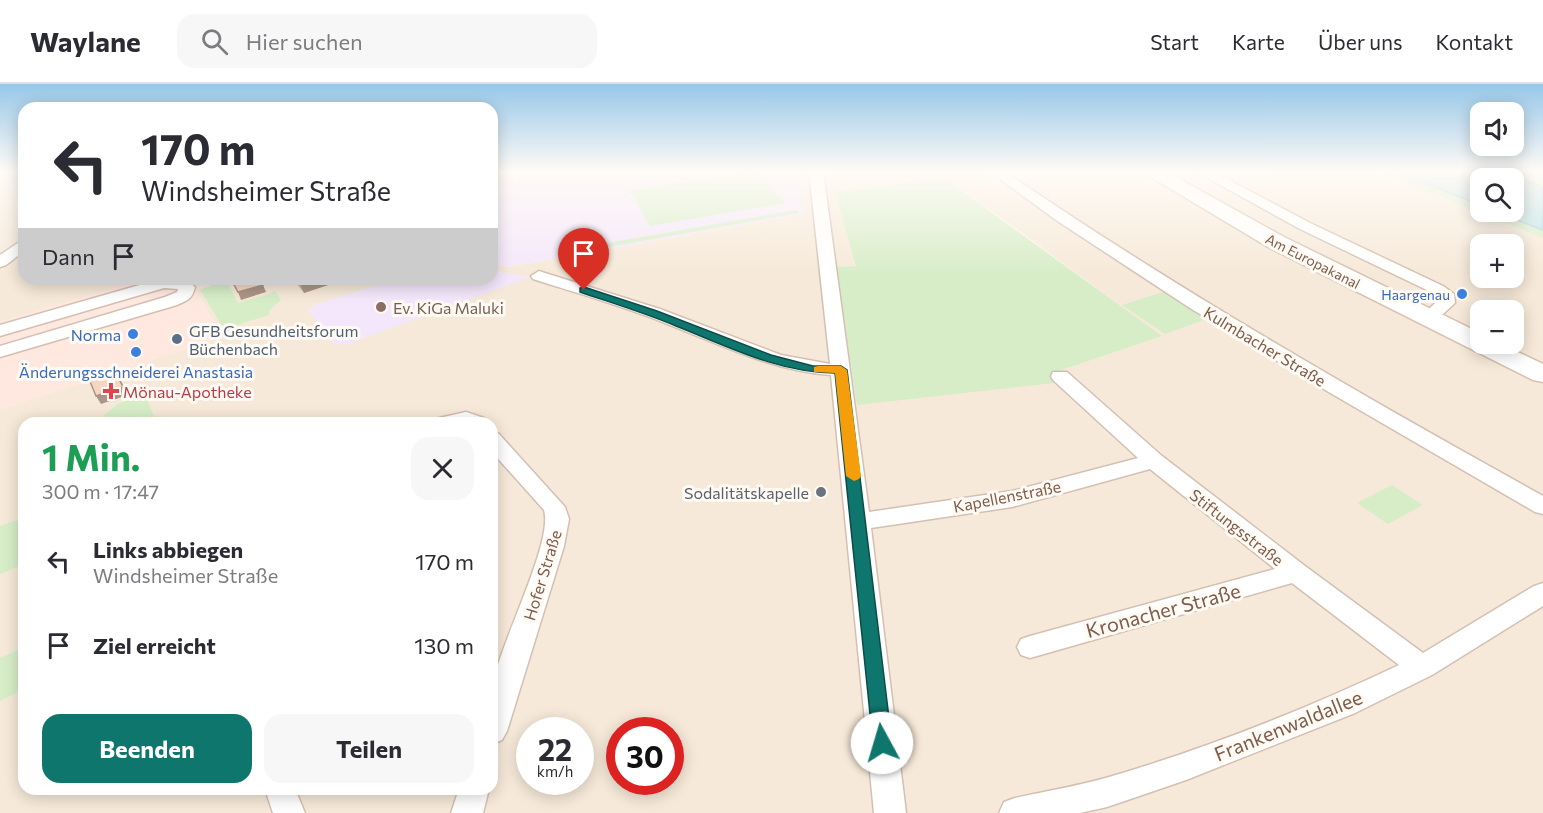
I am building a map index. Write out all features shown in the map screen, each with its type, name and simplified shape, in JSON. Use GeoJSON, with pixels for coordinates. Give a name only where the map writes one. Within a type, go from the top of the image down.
{"type":"FeatureCollection","features":[{"type":"Feature","properties":{"kind":"main road","name":"Am Europakanal"},"geometry":{"type":"LineString","coordinates":[[1207,205],[1305,258],[1470,338]]}},
{"type":"Feature","properties":{"kind":"main road","name":"Am Europakanal"},"geometry":{"type":"LineString","coordinates":[[1230,205],[1298,242],[1470,326]]}},
{"type":"Feature","properties":{"kind":"main road"},"geometry":{"type":"LineString","coordinates":[[1524,352],[1543,361]]}},
{"type":"Feature","properties":{"kind":"main road","name":"Am Europakanal"},"geometry":{"type":"LineString","coordinates":[[1503,354],[1543,374]]}},
{"type":"Feature","properties":{"kind":"street"},"geometry":{"type":"LineString","coordinates":[[820,205],[890,813]]}},
{"type":"Feature","properties":{"kind":"street","name":"Kulmbacher Straße"},"geometry":{"type":"LineString","coordinates":[[1044,205],[1100,244],[1221,321],[1543,506]]}},
{"type":"Feature","properties":{"kind":"street","name":"Am Europakanal"},"geometry":{"type":"LineString","coordinates":[[1265,205],[1444,293],[1448,298],[1447,303],[1437,310]]}},
{"type":"Feature","properties":{"kind":"street"},"geometry":{"type":"LineString","coordinates":[[0,253],[18,240]]}},
{"type":"Feature","properties":{"kind":"street"},"geometry":{"type":"LineString","coordinates":[[0,262],[18,248]]}},
{"type":"Feature","properties":{"kind":"street"},"geometry":{"type":"LineString","coordinates":[[539,276],[634,306],[767,358],[812,369],[841,370]]}},
{"type":"Feature","properties":{"kind":"street"},"geometry":{"type":"LineString","coordinates":[[0,331],[158,285]]}},
{"type":"Feature","properties":{"kind":"street"},"geometry":{"type":"LineString","coordinates":[[0,352],[171,301],[185,295],[187,287],[183,285]]}},
{"type":"Feature","properties":{"kind":"street","name":"Stiftungsstraße"},"geometry":{"type":"LineString","coordinates":[[1060,376],[1154,461],[1296,573],[1422,667]]}},
{"type":"Feature","properties":{"kind":"street","name":"Hofer Straße"},"geometry":{"type":"LineString","coordinates":[[498,446],[554,507],[558,519],[552,546],[498,712]]}},
{"type":"Feature","properties":{"kind":"street","name":"Kapellenstraße"},"geometry":{"type":"LineString","coordinates":[[858,522],[1012,499],[1154,461]]}},
{"type":"Feature","properties":{"kind":"street","name":"Kronacher Straße"},"geometry":{"type":"LineString","coordinates":[[1030,647],[1296,573]]}},
{"type":"Feature","properties":{"kind":"street","name":"Frankenwaldallee"},"geometry":{"type":"LineString","coordinates":[[1015,813],[1107,792],[1186,766],[1345,704],[1422,667],[1543,593]]}},
{"type":"Feature","properties":{"kind":"street"},"geometry":{"type":"LineString","coordinates":[[282,795],[289,813]]}},
{"type":"Feature","properties":{"kind":"street"},"geometry":{"type":"LineString","coordinates":[[467,813],[472,795]]}},
{"type":"Feature","properties":{"kind":"shaded area"},"geometry":{"type":"Polygon","coordinates":[[[0,205],[18,205],[18,285],[378,285],[318,304],[308,310],[315,318],[487,285],[498,285],[498,283],[529,277],[498,272],[498,265],[508,267],[803,214],[802,205],[917,205],[856,266],[836,268],[1055,382],[1050,374],[1161,336],[982,205],[1461,205],[1470,209],[1470,222],[1503,222],[1543,238],[1543,813],[0,813],[0,205]]]}},
{"type":"Feature","properties":{"kind":"shaded area"},"geometry":{"type":"Polygon","coordinates":[[[498,205],[803,205],[804,214],[508,267],[498,265],[498,205]]]}},
{"type":"Feature","properties":{"kind":"shaded area","name":"Ev. KiGa Maluki"},"geometry":{"type":"Polygon","coordinates":[[[498,272],[530,277],[345,345],[333,343],[308,310],[318,304],[378,285],[498,285],[498,272]]]}},
{"type":"Feature","properties":{"kind":"shaded area"},"geometry":{"type":"Polygon","coordinates":[[[125,285],[210,285],[196,290],[224,337],[0,410],[0,321],[125,285]]]}},
{"type":"Feature","properties":{"kind":"green space"},"geometry":{"type":"Polygon","coordinates":[[[638,205],[773,205],[650,226],[638,205]]]}},
{"type":"Feature","properties":{"kind":"green space"},"geometry":{"type":"Polygon","coordinates":[[[839,205],[981,205],[1162,336],[1050,374],[1055,383],[857,405],[836,267],[856,266],[839,205]]]}},
{"type":"Feature","properties":{"kind":"green space"},"geometry":{"type":"Polygon","coordinates":[[[796,210],[799,213],[558,256],[556,252],[796,210]]]}},
{"type":"Feature","properties":{"kind":"green space"},"geometry":{"type":"Polygon","coordinates":[[[1503,222],[1522,222],[1543,230],[1543,238],[1503,222]]]}},
{"type":"Feature","properties":{"kind":"green space"},"geometry":{"type":"Polygon","coordinates":[[[213,285],[229,285],[238,303],[275,291],[281,300],[269,311],[269,315],[224,329],[200,290],[213,285]]]}},
{"type":"Feature","properties":{"kind":"green space"},"geometry":{"type":"Polygon","coordinates":[[[1163,292],[1207,319],[1165,334],[1122,305],[1163,292]]]}},
{"type":"Feature","properties":{"kind":"green space"},"geometry":{"type":"Polygon","coordinates":[[[145,395],[154,417],[104,417],[119,403],[145,395]]]}},
{"type":"Feature","properties":{"kind":"green space"},"geometry":{"type":"Polygon","coordinates":[[[1392,485],[1423,505],[1388,524],[1357,503],[1392,485]]]}},
{"type":"Feature","properties":{"kind":"green space"},"geometry":{"type":"Polygon","coordinates":[[[18,521],[18,566],[0,574],[0,526],[18,521]]]}},
{"type":"Feature","properties":{"kind":"green space"},"geometry":{"type":"Polygon","coordinates":[[[18,650],[18,692],[0,701],[0,658],[18,650]]]}},
{"type":"Feature","properties":{"kind":"water"},"geometry":{"type":"Polygon","coordinates":[[[1524,205],[1543,205],[1543,230],[1522,222],[1524,222],[1524,205]]]}},
{"type":"Feature","properties":{"kind":"building"},"geometry":{"type":"Polygon","coordinates":[[[234,285],[263,285],[238,292],[234,285]]]}},
{"type":"Feature","properties":{"kind":"building"},"geometry":{"type":"Polygon","coordinates":[[[115,371],[123,387],[96,396],[89,379],[115,371]]]}},
{"type":"Feature","properties":{"kind":"slow traffic"},"geometry":{"type":"LineString","coordinates":[[818,369],[841,370],[854,476]]}},
{"type":"Feature","properties":{"kind":"place","name":"Haargenau"},"geometry":{"type":"Point","coordinates":[1462,294]}},
{"type":"Feature","properties":{"kind":"place","name":"Ev. KiGa Maluki"},"geometry":{"type":"Point","coordinates":[381,307]}},
{"type":"Feature","properties":{"kind":"place","name":"Norma"},"geometry":{"type":"Point","coordinates":[133,334]}},
{"type":"Feature","properties":{"kind":"place","name":"GFB Gesundheitsforum Büchenbach"},"geometry":{"type":"Point","coordinates":[177,339]}},
{"type":"Feature","properties":{"kind":"place","name":"Änderungsschneiderei Anastasia"},"geometry":{"type":"Point","coordinates":[136,352]}},
{"type":"Feature","properties":{"kind":"place","name":"Mönau-Apotheke"},"geometry":{"type":"Point","coordinates":[111,391]}},
{"type":"Feature","properties":{"kind":"place","name":"Sodalitätskapelle"},"geometry":{"type":"Point","coordinates":[821,492]}},
{"type":"Feature","properties":{"kind":"route"},"geometry":{"type":"LineString","coordinates":[[584,290],[654,313],[767,358],[812,369],[841,370],[882,743]]}}]}
